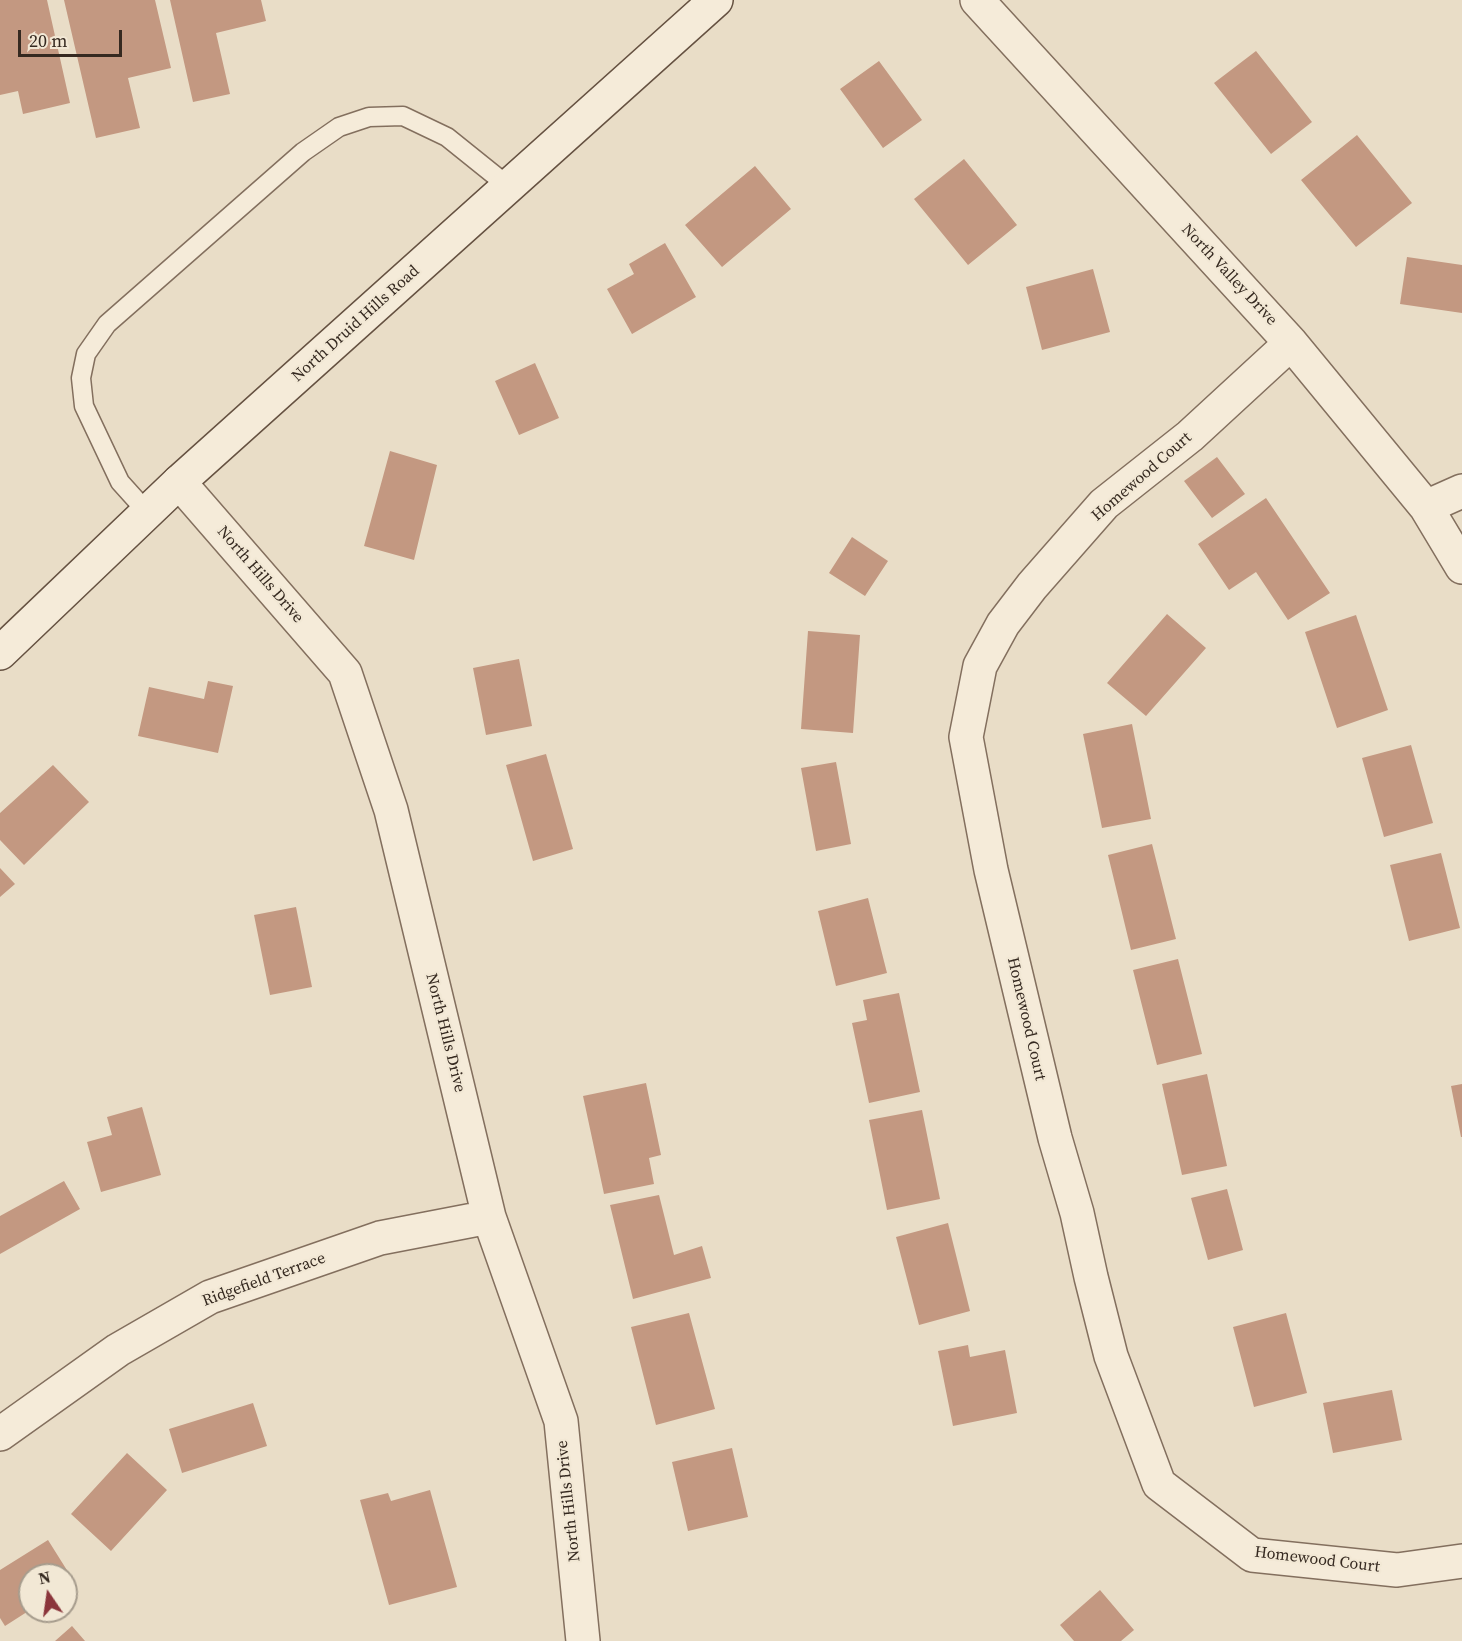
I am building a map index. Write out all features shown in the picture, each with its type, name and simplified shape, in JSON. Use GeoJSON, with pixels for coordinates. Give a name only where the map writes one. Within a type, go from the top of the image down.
{"type":"FeatureCollection","features":[{"type":"Feature","properties":{"kind":"street","name":"North Druid Hills Road"},"geometry":{"type":"LineString","coordinates":[[0,653],[147,512],[716,0]]}},
{"type":"Feature","properties":{"kind":"street","name":"North Valley Drive"},"geometry":{"type":"LineString","coordinates":[[977,0],[1291,343],[1426,507],[1462,567]]}},
{"type":"Feature","properties":{"kind":"street","name":"Homewood Court"},"geometry":{"type":"LineString","coordinates":[[1291,343],[1190,436],[1104,504],[1032,586],[1003,624],[980,666],[966,737],[991,870],[1055,1138],[1077,1213],[1090,1277],[1111,1356],[1159,1484],[1252,1555],[1397,1570],[1462,1562]]}},
{"type":"Feature","properties":{"kind":"street","name":"North Hills Drive"},"geometry":{"type":"LineString","coordinates":[[180,482],[345,673],[391,810],[489,1217],[561,1421],[583,1641]]}},
{"type":"Feature","properties":{"kind":"street"},"geometry":{"type":"LineString","coordinates":[[1426,507],[1462,491]]}},
{"type":"Feature","properties":{"kind":"street","name":"Ridgefield Terrace"},"geometry":{"type":"LineString","coordinates":[[0,1434],[118,1350],[210,1297],[380,1238],[489,1217]]}},
{"type":"Feature","properties":{"kind":"lane"},"geometry":{"type":"LineString","coordinates":[[147,512],[120,482],[84,406],[81,378],[86,354],[107,324],[303,152],[339,127],[369,117],[403,116],[447,137],[508,186]]}},
{"type":"Feature","properties":{"kind":"building"},"geometry":{"type":"Polygon","coordinates":[[[0,0],[47,0],[70,103],[23,114],[18,91],[0,95],[0,0]]]}},
{"type":"Feature","properties":{"kind":"building"},"geometry":{"type":"Polygon","coordinates":[[[64,0],[155,0],[171,68],[128,78],[140,128],[96,138],[64,0]]]}},
{"type":"Feature","properties":{"kind":"building"},"geometry":{"type":"Polygon","coordinates":[[[170,0],[261,0],[266,21],[216,33],[230,94],[193,102],[170,0]]]}},
{"type":"Feature","properties":{"kind":"building"},"geometry":{"type":"Polygon","coordinates":[[[1256,51],[1312,122],[1271,154],[1214,83],[1256,51]]]}},
{"type":"Feature","properties":{"kind":"building"},"geometry":{"type":"Polygon","coordinates":[[[879,61],[922,120],[883,148],[840,89],[879,61]]]}},
{"type":"Feature","properties":{"kind":"building"},"geometry":{"type":"Polygon","coordinates":[[[1357,135],[1412,203],[1356,247],[1301,180],[1357,135]]]}},
{"type":"Feature","properties":{"kind":"building"},"geometry":{"type":"Polygon","coordinates":[[[964,159],[1017,225],[968,265],[914,199],[964,159]]]}},
{"type":"Feature","properties":{"kind":"building"},"geometry":{"type":"Polygon","coordinates":[[[755,166],[791,209],[722,267],[685,225],[755,166]]]}},
{"type":"Feature","properties":{"kind":"building"},"geometry":{"type":"Polygon","coordinates":[[[665,243],[696,297],[632,334],[607,289],[634,274],[629,264],[665,243]]]}},
{"type":"Feature","properties":{"kind":"building"},"geometry":{"type":"Polygon","coordinates":[[[1407,257],[1462,265],[1462,313],[1400,304],[1407,257]]]}},
{"type":"Feature","properties":{"kind":"building"},"geometry":{"type":"Polygon","coordinates":[[[1093,269],[1110,332],[1042,350],[1026,287],[1093,269]]]}},
{"type":"Feature","properties":{"kind":"building"},"geometry":{"type":"Polygon","coordinates":[[[535,363],[559,418],[519,435],[495,381],[535,363]]]}},
{"type":"Feature","properties":{"kind":"building"},"geometry":{"type":"Polygon","coordinates":[[[390,451],[437,465],[414,560],[364,546],[390,451]]]}},
{"type":"Feature","properties":{"kind":"building"},"geometry":{"type":"Polygon","coordinates":[[[1217,457],[1245,494],[1212,518],[1184,481],[1217,457]]]}},
{"type":"Feature","properties":{"kind":"building"},"geometry":{"type":"Polygon","coordinates":[[[1266,498],[1330,593],[1288,620],[1256,572],[1229,590],[1198,544],[1266,498]]]}},
{"type":"Feature","properties":{"kind":"building"},"geometry":{"type":"Polygon","coordinates":[[[852,537],[888,561],[865,596],[829,573],[852,537]]]}},
{"type":"Feature","properties":{"kind":"building"},"geometry":{"type":"Polygon","coordinates":[[[1167,614],[1206,648],[1146,716],[1107,683],[1167,614]]]}},
{"type":"Feature","properties":{"kind":"building"},"geometry":{"type":"Polygon","coordinates":[[[1356,615],[1388,710],[1337,728],[1305,632],[1356,615]]]}},
{"type":"Feature","properties":{"kind":"building"},"geometry":{"type":"Polygon","coordinates":[[[808,631],[860,635],[853,733],[801,729],[808,631]]]}},
{"type":"Feature","properties":{"kind":"building"},"geometry":{"type":"Polygon","coordinates":[[[519,659],[532,726],[486,735],[473,668],[519,659]]]}},
{"type":"Feature","properties":{"kind":"building"},"geometry":{"type":"Polygon","coordinates":[[[208,681],[233,686],[218,753],[138,736],[149,687],[204,699],[208,681]]]}},
{"type":"Feature","properties":{"kind":"building"},"geometry":{"type":"Polygon","coordinates":[[[1132,724],[1151,819],[1102,828],[1083,734],[1132,724]]]}},
{"type":"Feature","properties":{"kind":"building"},"geometry":{"type":"Polygon","coordinates":[[[1411,745],[1433,823],[1384,837],[1362,758],[1411,745]]]}},
{"type":"Feature","properties":{"kind":"building"},"geometry":{"type":"Polygon","coordinates":[[[546,754],[573,849],[533,861],[506,765],[546,754]]]}},
{"type":"Feature","properties":{"kind":"building"},"geometry":{"type":"Polygon","coordinates":[[[836,762],[851,844],[816,851],[801,768],[836,762]]]}},
{"type":"Feature","properties":{"kind":"building"},"geometry":{"type":"Polygon","coordinates":[[[53,765],[89,802],[24,865],[0,840],[0,813],[53,765]]]}},
{"type":"Feature","properties":{"kind":"building"},"geometry":{"type":"Polygon","coordinates":[[[1152,844],[1176,939],[1131,950],[1108,855],[1152,844]]]}},
{"type":"Feature","properties":{"kind":"building"},"geometry":{"type":"Polygon","coordinates":[[[1441,853],[1460,928],[1409,941],[1390,865],[1441,853]]]}},
{"type":"Feature","properties":{"kind":"building"},"geometry":{"type":"Polygon","coordinates":[[[0,868],[15,884],[0,897],[0,868]]]}},
{"type":"Feature","properties":{"kind":"building"},"geometry":{"type":"Polygon","coordinates":[[[868,898],[887,973],[836,986],[818,911],[868,898]]]}},
{"type":"Feature","properties":{"kind":"building"},"geometry":{"type":"Polygon","coordinates":[[[296,907],[312,987],[270,995],[254,915],[296,907]]]}},
{"type":"Feature","properties":{"kind":"building"},"geometry":{"type":"Polygon","coordinates":[[[1178,959],[1202,1054],[1157,1065],[1133,970],[1178,959]]]}},
{"type":"Feature","properties":{"kind":"building"},"geometry":{"type":"Polygon","coordinates":[[[899,993],[920,1092],[869,1103],[852,1023],[867,1020],[863,1000],[899,993]]]}},
{"type":"Feature","properties":{"kind":"building"},"geometry":{"type":"Polygon","coordinates":[[[1207,1074],[1227,1166],[1182,1175],[1162,1084],[1207,1074]]]}},
{"type":"Feature","properties":{"kind":"building"},"geometry":{"type":"Polygon","coordinates":[[[646,1083],[661,1155],[649,1158],[654,1184],[604,1194],[583,1096],[646,1083]]]}},
{"type":"Feature","properties":{"kind":"building"},"geometry":{"type":"Polygon","coordinates":[[[1462,1084],[1462,1137],[1461,1137],[1451,1086],[1462,1084]]]}},
{"type":"Feature","properties":{"kind":"building"},"geometry":{"type":"Polygon","coordinates":[[[142,1107],[161,1175],[101,1192],[87,1142],[112,1135],[107,1117],[142,1107]]]}},
{"type":"Feature","properties":{"kind":"building"},"geometry":{"type":"Polygon","coordinates":[[[922,1110],[940,1199],[887,1210],[869,1120],[922,1110]]]}},
{"type":"Feature","properties":{"kind":"building"},"geometry":{"type":"Polygon","coordinates":[[[64,1181],[80,1209],[0,1254],[0,1216],[64,1181]]]}},
{"type":"Feature","properties":{"kind":"building"},"geometry":{"type":"Polygon","coordinates":[[[1227,1189],[1243,1250],[1208,1260],[1191,1198],[1227,1189]]]}},
{"type":"Feature","properties":{"kind":"building"},"geometry":{"type":"Polygon","coordinates":[[[659,1195],[674,1255],[702,1246],[711,1278],[633,1299],[610,1205],[659,1195]]]}},
{"type":"Feature","properties":{"kind":"building"},"geometry":{"type":"Polygon","coordinates":[[[948,1223],[970,1311],[919,1325],[896,1237],[948,1223]]]}},
{"type":"Feature","properties":{"kind":"building"},"geometry":{"type":"Polygon","coordinates":[[[689,1313],[715,1409],[656,1425],[631,1327],[689,1313]]]}},
{"type":"Feature","properties":{"kind":"building"},"geometry":{"type":"Polygon","coordinates":[[[1286,1313],[1307,1393],[1254,1407],[1233,1327],[1286,1313]]]}},
{"type":"Feature","properties":{"kind":"building"},"geometry":{"type":"Polygon","coordinates":[[[968,1345],[970,1357],[1005,1350],[1017,1413],[953,1426],[938,1351],[968,1345]]]}},
{"type":"Feature","properties":{"kind":"building"},"geometry":{"type":"Polygon","coordinates":[[[1392,1390],[1402,1440],[1333,1453],[1323,1403],[1392,1390]]]}},
{"type":"Feature","properties":{"kind":"building"},"geometry":{"type":"Polygon","coordinates":[[[253,1403],[267,1446],[182,1473],[169,1429],[253,1403]]]}},
{"type":"Feature","properties":{"kind":"building"},"geometry":{"type":"Polygon","coordinates":[[[732,1448],[748,1517],[688,1531],[672,1462],[732,1448]]]}},
{"type":"Feature","properties":{"kind":"building"},"geometry":{"type":"Polygon","coordinates":[[[127,1453],[167,1490],[111,1551],[71,1514],[127,1453]]]}},
{"type":"Feature","properties":{"kind":"building"},"geometry":{"type":"Polygon","coordinates":[[[430,1490],[457,1587],[389,1605],[360,1500],[388,1493],[391,1501],[430,1490]]]}},
{"type":"Feature","properties":{"kind":"building"},"geometry":{"type":"Polygon","coordinates":[[[48,1540],[62,1563],[18,1563],[18,1618],[5,1626],[0,1618],[0,1570],[48,1540]]]}},
{"type":"Feature","properties":{"kind":"building"},"geometry":{"type":"Polygon","coordinates":[[[1100,1590],[1134,1630],[1121,1641],[1074,1641],[1060,1625],[1100,1590]]]}},
{"type":"Feature","properties":{"kind":"building"},"geometry":{"type":"Polygon","coordinates":[[[72,1626],[85,1641],[55,1641],[72,1626]]]}}]}
